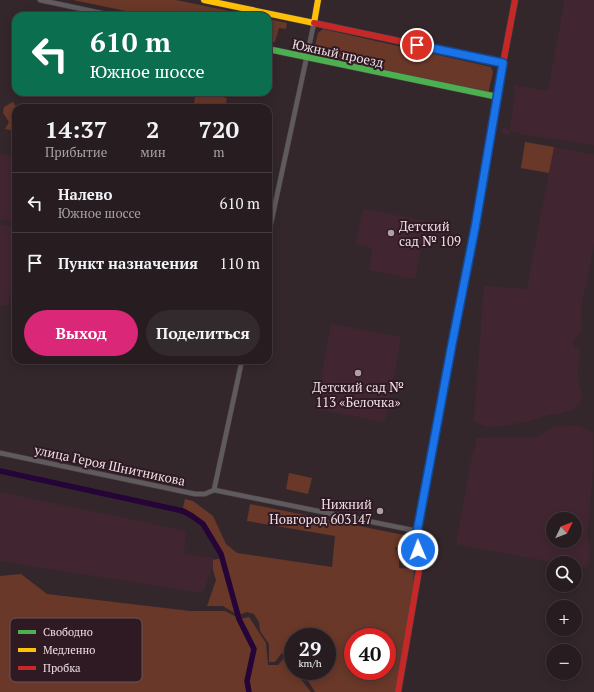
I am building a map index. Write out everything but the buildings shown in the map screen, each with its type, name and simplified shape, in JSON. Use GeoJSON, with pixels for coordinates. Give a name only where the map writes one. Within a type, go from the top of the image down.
{"type":"FeatureCollection","features":[{"type":"Feature","properties":{"kind":"street"},"geometry":{"type":"LineString","coordinates":[[40,0],[96,12]]}},
{"type":"Feature","properties":{"kind":"street"},"geometry":{"type":"LineString","coordinates":[[204,0],[261,12]]}},
{"type":"Feature","properties":{"kind":"street"},"geometry":{"type":"LineString","coordinates":[[272,218],[318,0]]}},
{"type":"Feature","properties":{"kind":"street"},"geometry":{"type":"LineString","coordinates":[[398,692],[419,570],[417,532],[475,228],[515,0]]}},
{"type":"Feature","properties":{"kind":"street"},"geometry":{"type":"LineString","coordinates":[[272,14],[503,63]]}},
{"type":"Feature","properties":{"kind":"street","name":"Южный проезд"},"geometry":{"type":"LineString","coordinates":[[272,50],[498,97]]}},
{"type":"Feature","properties":{"kind":"street"},"geometry":{"type":"LineString","coordinates":[[241,364],[214,490],[417,532]]}},
{"type":"Feature","properties":{"kind":"street","name":"улица Героя Шнитникова"},"geometry":{"type":"LineString","coordinates":[[0,453],[195,494],[205,494],[214,490]]}},
{"type":"Feature","properties":{"kind":"shaded area"},"geometry":{"type":"Polygon","coordinates":[[[73,0],[176,0],[234,12],[131,12],[73,0]]]}},
{"type":"Feature","properties":{"kind":"shaded area"},"geometry":{"type":"Polygon","coordinates":[[[565,0],[594,0],[594,145],[526,135],[510,131],[509,135],[501,133],[502,128],[510,129],[515,96],[513,91],[514,85],[548,91],[565,0]]]}},
{"type":"Feature","properties":{"kind":"shaded area"},"geometry":{"type":"Polygon","coordinates":[[[272,20],[287,23],[286,29],[279,28],[275,42],[272,42],[272,20]]]}},
{"type":"Feature","properties":{"kind":"shaded area"},"geometry":{"type":"Polygon","coordinates":[[[323,29],[491,67],[493,72],[488,94],[319,57],[315,55],[314,50],[318,33],[323,29]]]}},
{"type":"Feature","properties":{"kind":"shaded area"},"geometry":{"type":"Polygon","coordinates":[[[195,96],[217,96],[227,98],[226,104],[194,104],[195,96]]]}},
{"type":"Feature","properties":{"kind":"shaded area"},"geometry":{"type":"Polygon","coordinates":[[[13,102],[14,104],[12,104],[12,130],[5,129],[9,122],[3,113],[4,107],[13,102]]]}},
{"type":"Feature","properties":{"kind":"shaded area"},"geometry":{"type":"Polygon","coordinates":[[[525,142],[554,147],[549,173],[521,168],[525,142]]]}},
{"type":"Feature","properties":{"kind":"shaded area"},"geometry":{"type":"Polygon","coordinates":[[[554,147],[594,155],[594,246],[581,307],[582,331],[572,342],[575,348],[580,347],[577,377],[583,398],[575,409],[554,415],[551,414],[526,422],[493,427],[484,426],[474,421],[484,286],[527,289],[554,147]]]}},
{"type":"Feature","properties":{"kind":"shaded area"},"geometry":{"type":"Polygon","coordinates":[[[0,154],[12,157],[12,222],[0,219],[0,154]]]}},
{"type":"Feature","properties":{"kind":"shaded area","name":"Детский сад № 109"},"geometry":{"type":"Polygon","coordinates":[[[363,209],[426,221],[415,279],[369,270],[373,248],[356,244],[363,209]]]}},
{"type":"Feature","properties":{"kind":"shaded area"},"geometry":{"type":"Polygon","coordinates":[[[0,224],[12,226],[12,286],[8,306],[0,305],[0,224]]]}},
{"type":"Feature","properties":{"kind":"shaded area","name":"Детский сад № 113 «Белочка»"},"geometry":{"type":"Polygon","coordinates":[[[331,324],[401,337],[385,422],[316,409],[331,324]]]}},
{"type":"Feature","properties":{"kind":"shaded area"},"geometry":{"type":"Polygon","coordinates":[[[580,425],[593,434],[593,469],[587,537],[590,549],[587,568],[582,567],[582,556],[546,556],[546,561],[456,544],[476,438],[537,437],[553,427],[580,425]]]}},
{"type":"Feature","properties":{"kind":"shaded area"},"geometry":{"type":"Polygon","coordinates":[[[289,473],[312,478],[308,494],[286,489],[289,473]]]}},
{"type":"Feature","properties":{"kind":"shaded area"},"geometry":{"type":"Polygon","coordinates":[[[0,492],[186,531],[184,554],[215,558],[203,593],[0,561],[0,492]]]}},
{"type":"Feature","properties":{"kind":"shaded area"},"geometry":{"type":"Polygon","coordinates":[[[185,499],[193,501],[213,516],[226,544],[237,553],[332,567],[335,536],[247,521],[250,504],[404,535],[408,541],[410,549],[395,547],[399,558],[399,568],[414,569],[413,598],[395,692],[315,692],[308,680],[336,680],[336,628],[284,628],[284,655],[282,653],[275,662],[269,662],[269,644],[260,631],[259,622],[254,614],[247,612],[238,615],[223,606],[207,606],[216,580],[213,570],[213,560],[225,557],[217,542],[208,530],[190,516],[182,512],[185,499]]]}},
{"type":"Feature","properties":{"kind":"shaded area"},"geometry":{"type":"Polygon","coordinates":[[[21,574],[47,594],[190,611],[225,611],[240,619],[249,617],[266,643],[268,665],[278,665],[284,658],[284,680],[301,680],[311,692],[0,692],[0,576],[21,574]]]}},
{"type":"Feature","properties":{"kind":"waterway"},"geometry":{"type":"LineString","coordinates":[[0,471],[183,511],[203,524],[221,554],[239,619],[254,649],[247,681],[249,692]]}},
{"type":"Feature","properties":{"kind":"traffic: fast"},"geometry":{"type":"LineString","coordinates":[[272,50],[498,97]]}},
{"type":"Feature","properties":{"kind":"traffic: fast"},"geometry":{"type":"LineString","coordinates":[[445,383],[475,228],[502,69]]}},
{"type":"Feature","properties":{"kind":"traffic: slow"},"geometry":{"type":"LineString","coordinates":[[204,0],[261,12]]}},
{"type":"Feature","properties":{"kind":"traffic: slow"},"geometry":{"type":"LineString","coordinates":[[272,14],[314,23],[318,0]]}},
{"type":"Feature","properties":{"kind":"traffic: jam"},"geometry":{"type":"LineString","coordinates":[[502,69],[515,0]]}},
{"type":"Feature","properties":{"kind":"traffic: jam"},"geometry":{"type":"LineString","coordinates":[[314,23],[503,63]]}},
{"type":"Feature","properties":{"kind":"traffic: jam"},"geometry":{"type":"LineString","coordinates":[[398,692],[419,570],[417,531],[445,383]]}},
{"type":"Feature","properties":{"kind":"place","name":"Детский сад № 109"},"geometry":{"type":"Point","coordinates":[391,233]}},
{"type":"Feature","properties":{"kind":"place","name":"Детский сад № 113 «Белочка»"},"geometry":{"type":"Point","coordinates":[358,373]}},
{"type":"Feature","properties":{"kind":"place","name":"Нижний Новгород 603147"},"geometry":{"type":"Point","coordinates":[380,511]}},
{"type":"Feature","properties":{"kind":"route"},"geometry":{"type":"LineString","coordinates":[[417,45],[503,63],[502,77],[475,228],[458,310],[417,532],[418,550]]}}]}
